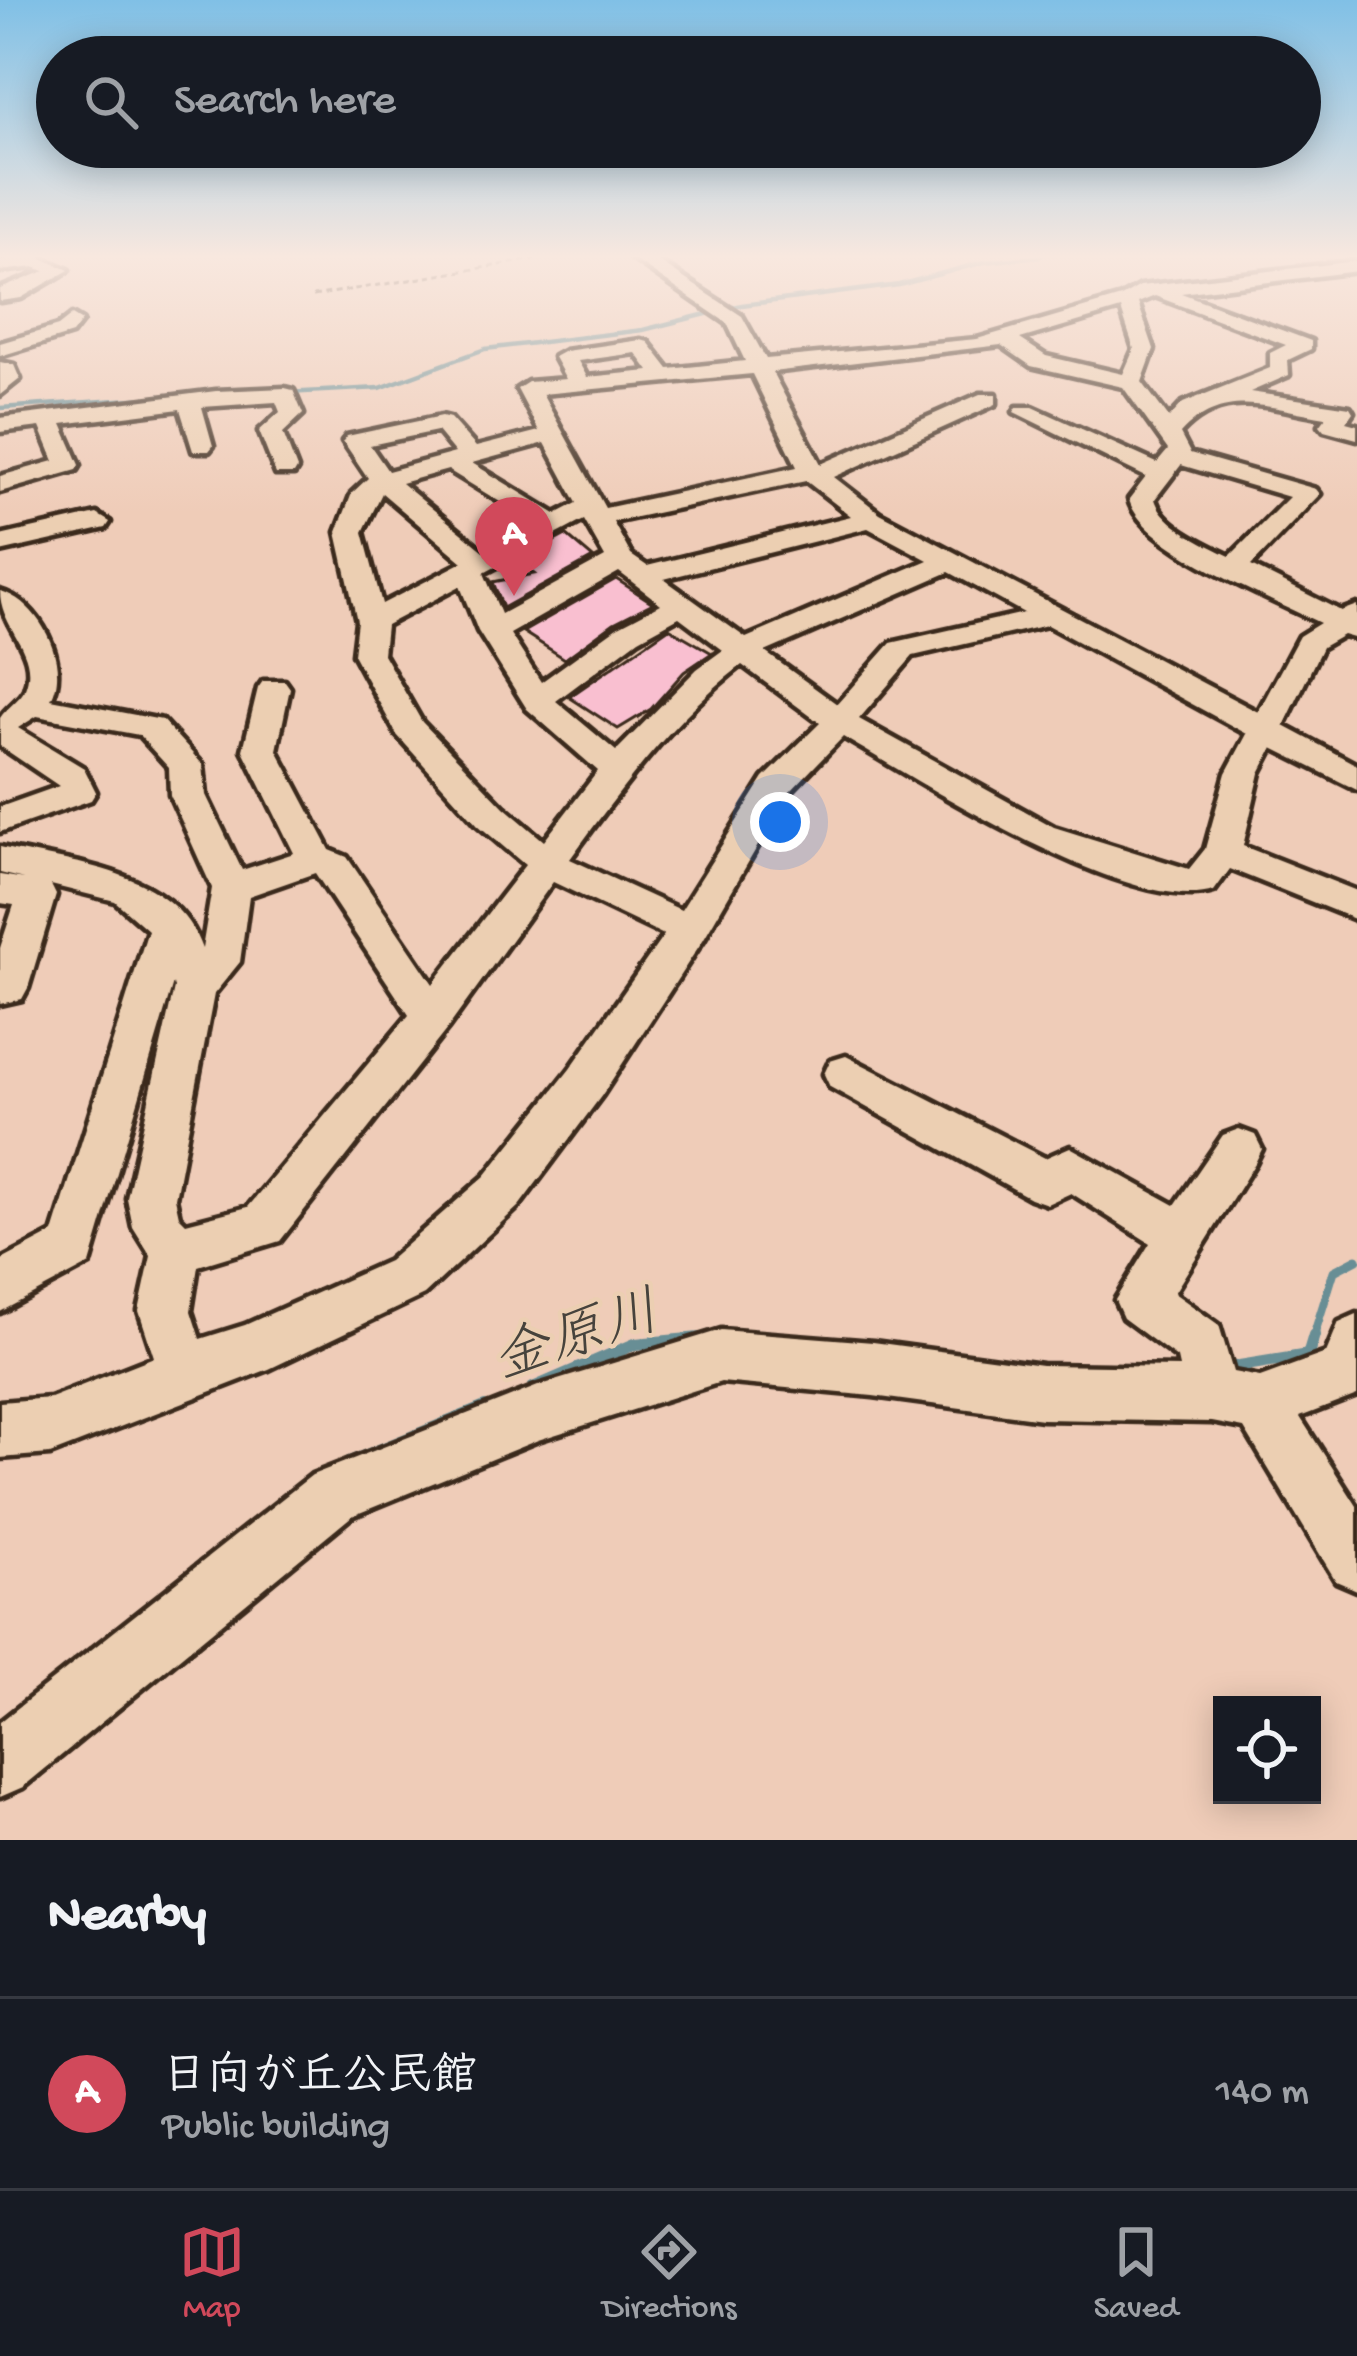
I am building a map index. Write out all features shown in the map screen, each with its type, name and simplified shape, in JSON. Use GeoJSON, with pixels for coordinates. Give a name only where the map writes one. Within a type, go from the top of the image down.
{"type":"FeatureCollection","features":[{"type":"Feature","properties":{"kind":"street"},"geometry":{"type":"LineString","coordinates":[[746,342],[813,474],[871,519],[1357,779]]}},
{"type":"Feature","properties":{"kind":"street"},"geometry":{"type":"LineString","coordinates":[[990,342],[810,351],[758,364],[527,389],[593,512],[631,568],[680,605],[839,721],[1041,836],[1183,884],[1201,880],[1222,852],[1243,773],[1310,642],[1352,622]]}},
{"type":"Feature","properties":{"kind":"street"},"geometry":{"type":"LineString","coordinates":[[1010,342],[1040,361],[1131,382]]}},
{"type":"Feature","properties":{"kind":"street"},"geometry":{"type":"LineString","coordinates":[[1142,342],[1144,349],[1131,382],[1168,454]]}},
{"type":"Feature","properties":{"kind":"street"},"geometry":{"type":"LineString","coordinates":[[1296,342],[1304,345],[1277,357],[1280,370],[1269,377],[1191,408],[1142,499],[1144,512],[1166,533],[1352,622]]}},
{"type":"Feature","properties":{"kind":"street"},"geometry":{"type":"LineString","coordinates":[[0,368],[9,379],[0,388]]}},
{"type":"Feature","properties":{"kind":"street"},"geometry":{"type":"LineString","coordinates":[[0,425],[190,401],[285,395],[292,414],[271,431],[285,469]]}},
{"type":"Feature","properties":{"kind":"street"},"geometry":{"type":"LineString","coordinates":[[1224,395],[1342,412],[1332,424],[1357,431]]}},
{"type":"Feature","properties":{"kind":"street"},"geometry":{"type":"LineString","coordinates":[[372,621],[593,512],[813,474],[988,399]]}},
{"type":"Feature","properties":{"kind":"street"},"geometry":{"type":"LineString","coordinates":[[190,401],[201,446]]}},
{"type":"Feature","properties":{"kind":"street"},"geometry":{"type":"LineString","coordinates":[[1025,412],[1307,494],[1233,568]]}},
{"type":"Feature","properties":{"kind":"street"},"geometry":{"type":"LineString","coordinates":[[0,484],[68,466],[48,418]]}},
{"type":"Feature","properties":{"kind":"street"},"geometry":{"type":"LineString","coordinates":[[558,526],[461,459],[442,423],[356,440],[382,480],[476,568],[493,631],[537,700],[617,770]]}},
{"type":"Feature","properties":{"kind":"street"},"geometry":{"type":"LineString","coordinates":[[549,435],[382,480],[365,493],[350,532],[372,621],[368,655],[409,728],[491,816],[546,863],[689,931]]}},
{"type":"Feature","properties":{"kind":"street"},"geometry":{"type":"LineString","coordinates":[[493,631],[631,568],[871,519]]}},
{"type":"Feature","properties":{"kind":"street"},"geometry":{"type":"LineString","coordinates":[[0,544],[97,522]]}},
{"type":"Feature","properties":{"kind":"street"},"geometry":{"type":"LineString","coordinates":[[178,1250],[263,1225],[432,1017],[617,770],[708,676],[741,651],[950,561]]}},
{"type":"Feature","properties":{"kind":"street"},"geometry":{"type":"LineString","coordinates":[[0,600],[34,634],[45,662],[32,705],[3,728],[2,735],[71,776],[79,792],[0,820]]}},
{"type":"Feature","properties":{"kind":"street"},"geometry":{"type":"LineString","coordinates":[[537,700],[628,633],[680,605]]}},
{"type":"Feature","properties":{"kind":"street"},"geometry":{"type":"LineString","coordinates":[[0,1430],[50,1426],[250,1350],[406,1278],[502,1191],[586,1082],[689,931],[746,829],[776,786],[902,649],[1053,615]]}},
{"type":"Feature","properties":{"kind":"street"},"geometry":{"type":"LineString","coordinates":[[274,688],[260,750],[316,859]]}},
{"type":"Feature","properties":{"kind":"street"},"geometry":{"type":"LineString","coordinates":[[32,705],[149,727],[186,765],[188,795],[231,888],[220,962],[195,988]]}},
{"type":"Feature","properties":{"kind":"street"},"geometry":{"type":"LineString","coordinates":[[1222,852],[1357,906]]}},
{"type":"Feature","properties":{"kind":"street"},"geometry":{"type":"LineString","coordinates":[[231,888],[316,859],[334,866],[432,1017]]}},
{"type":"Feature","properties":{"kind":"street"},"geometry":{"type":"LineString","coordinates":[[0,860],[127,890],[177,933],[195,988],[151,1198],[158,1227],[178,1250]]}},
{"type":"Feature","properties":{"kind":"street"},"geometry":{"type":"LineString","coordinates":[[0,889],[37,895],[7,988],[0,988]]}},
{"type":"Feature","properties":{"kind":"street"},"geometry":{"type":"LineString","coordinates":[[0,1288],[73,1248],[169,927]]}},
{"type":"Feature","properties":{"kind":"street"},"geometry":{"type":"LineString","coordinates":[[846,1074],[1048,1183],[1070,1168],[1182,1237]]}},
{"type":"Feature","properties":{"kind":"street"},"geometry":{"type":"LineString","coordinates":[[1239,1149],[1141,1300],[1200,1343],[1236,1400],[1357,1560]]}},
{"type":"Feature","properties":{"kind":"street"},"geometry":{"type":"LineString","coordinates":[[178,1250],[165,1300],[164,1328],[188,1370]]}},
{"type":"Feature","properties":{"kind":"street"},"geometry":{"type":"LineString","coordinates":[[0,1764],[332,1495],[538,1413],[721,1356],[873,1369],[1042,1392],[1236,1400],[1346,1373],[1357,1340]]}},
{"type":"Feature","properties":{"kind":"building"},"geometry":{"type":"Polygon","coordinates":[[[566,535],[593,558],[503,608],[493,582],[534,574],[517,561],[566,535]]]}},
{"type":"Feature","properties":{"kind":"building"},"geometry":{"type":"Polygon","coordinates":[[[616,579],[653,603],[614,623],[565,659],[523,632],[616,579]]]}},
{"type":"Feature","properties":{"kind":"building"},"geometry":{"type":"Polygon","coordinates":[[[669,628],[712,653],[684,672],[651,709],[618,729],[569,697],[669,628]]]}},
{"type":"Feature","properties":{"kind":"waterway"},"geometry":{"type":"LineString","coordinates":[[285,393],[380,388],[485,349],[544,342]]}},
{"type":"Feature","properties":{"kind":"waterway"},"geometry":{"type":"LineString","coordinates":[[0,408],[192,395]]}},
{"type":"Feature","properties":{"kind":"waterway","name":"金原川"},"geometry":{"type":"LineString","coordinates":[[1313,1338],[1334,1271],[1357,1259]]}},
{"type":"Feature","properties":{"kind":"waterway","name":"金原川"},"geometry":{"type":"LineString","coordinates":[[1221,1369],[1308,1355],[1314,1335]]}},
{"type":"Feature","properties":{"kind":"waterway","name":"金原川"},"geometry":{"type":"LineString","coordinates":[[533,1388],[635,1344],[700,1338]]}},
{"type":"Feature","properties":{"kind":"waterway","name":"金原川"},"geometry":{"type":"LineString","coordinates":[[349,1462],[485,1407]]}},
{"type":"Feature","properties":{"kind":"place","name":"日向が丘公民館"},"geometry":{"type":"Point","coordinates":[514,596]}}]}
